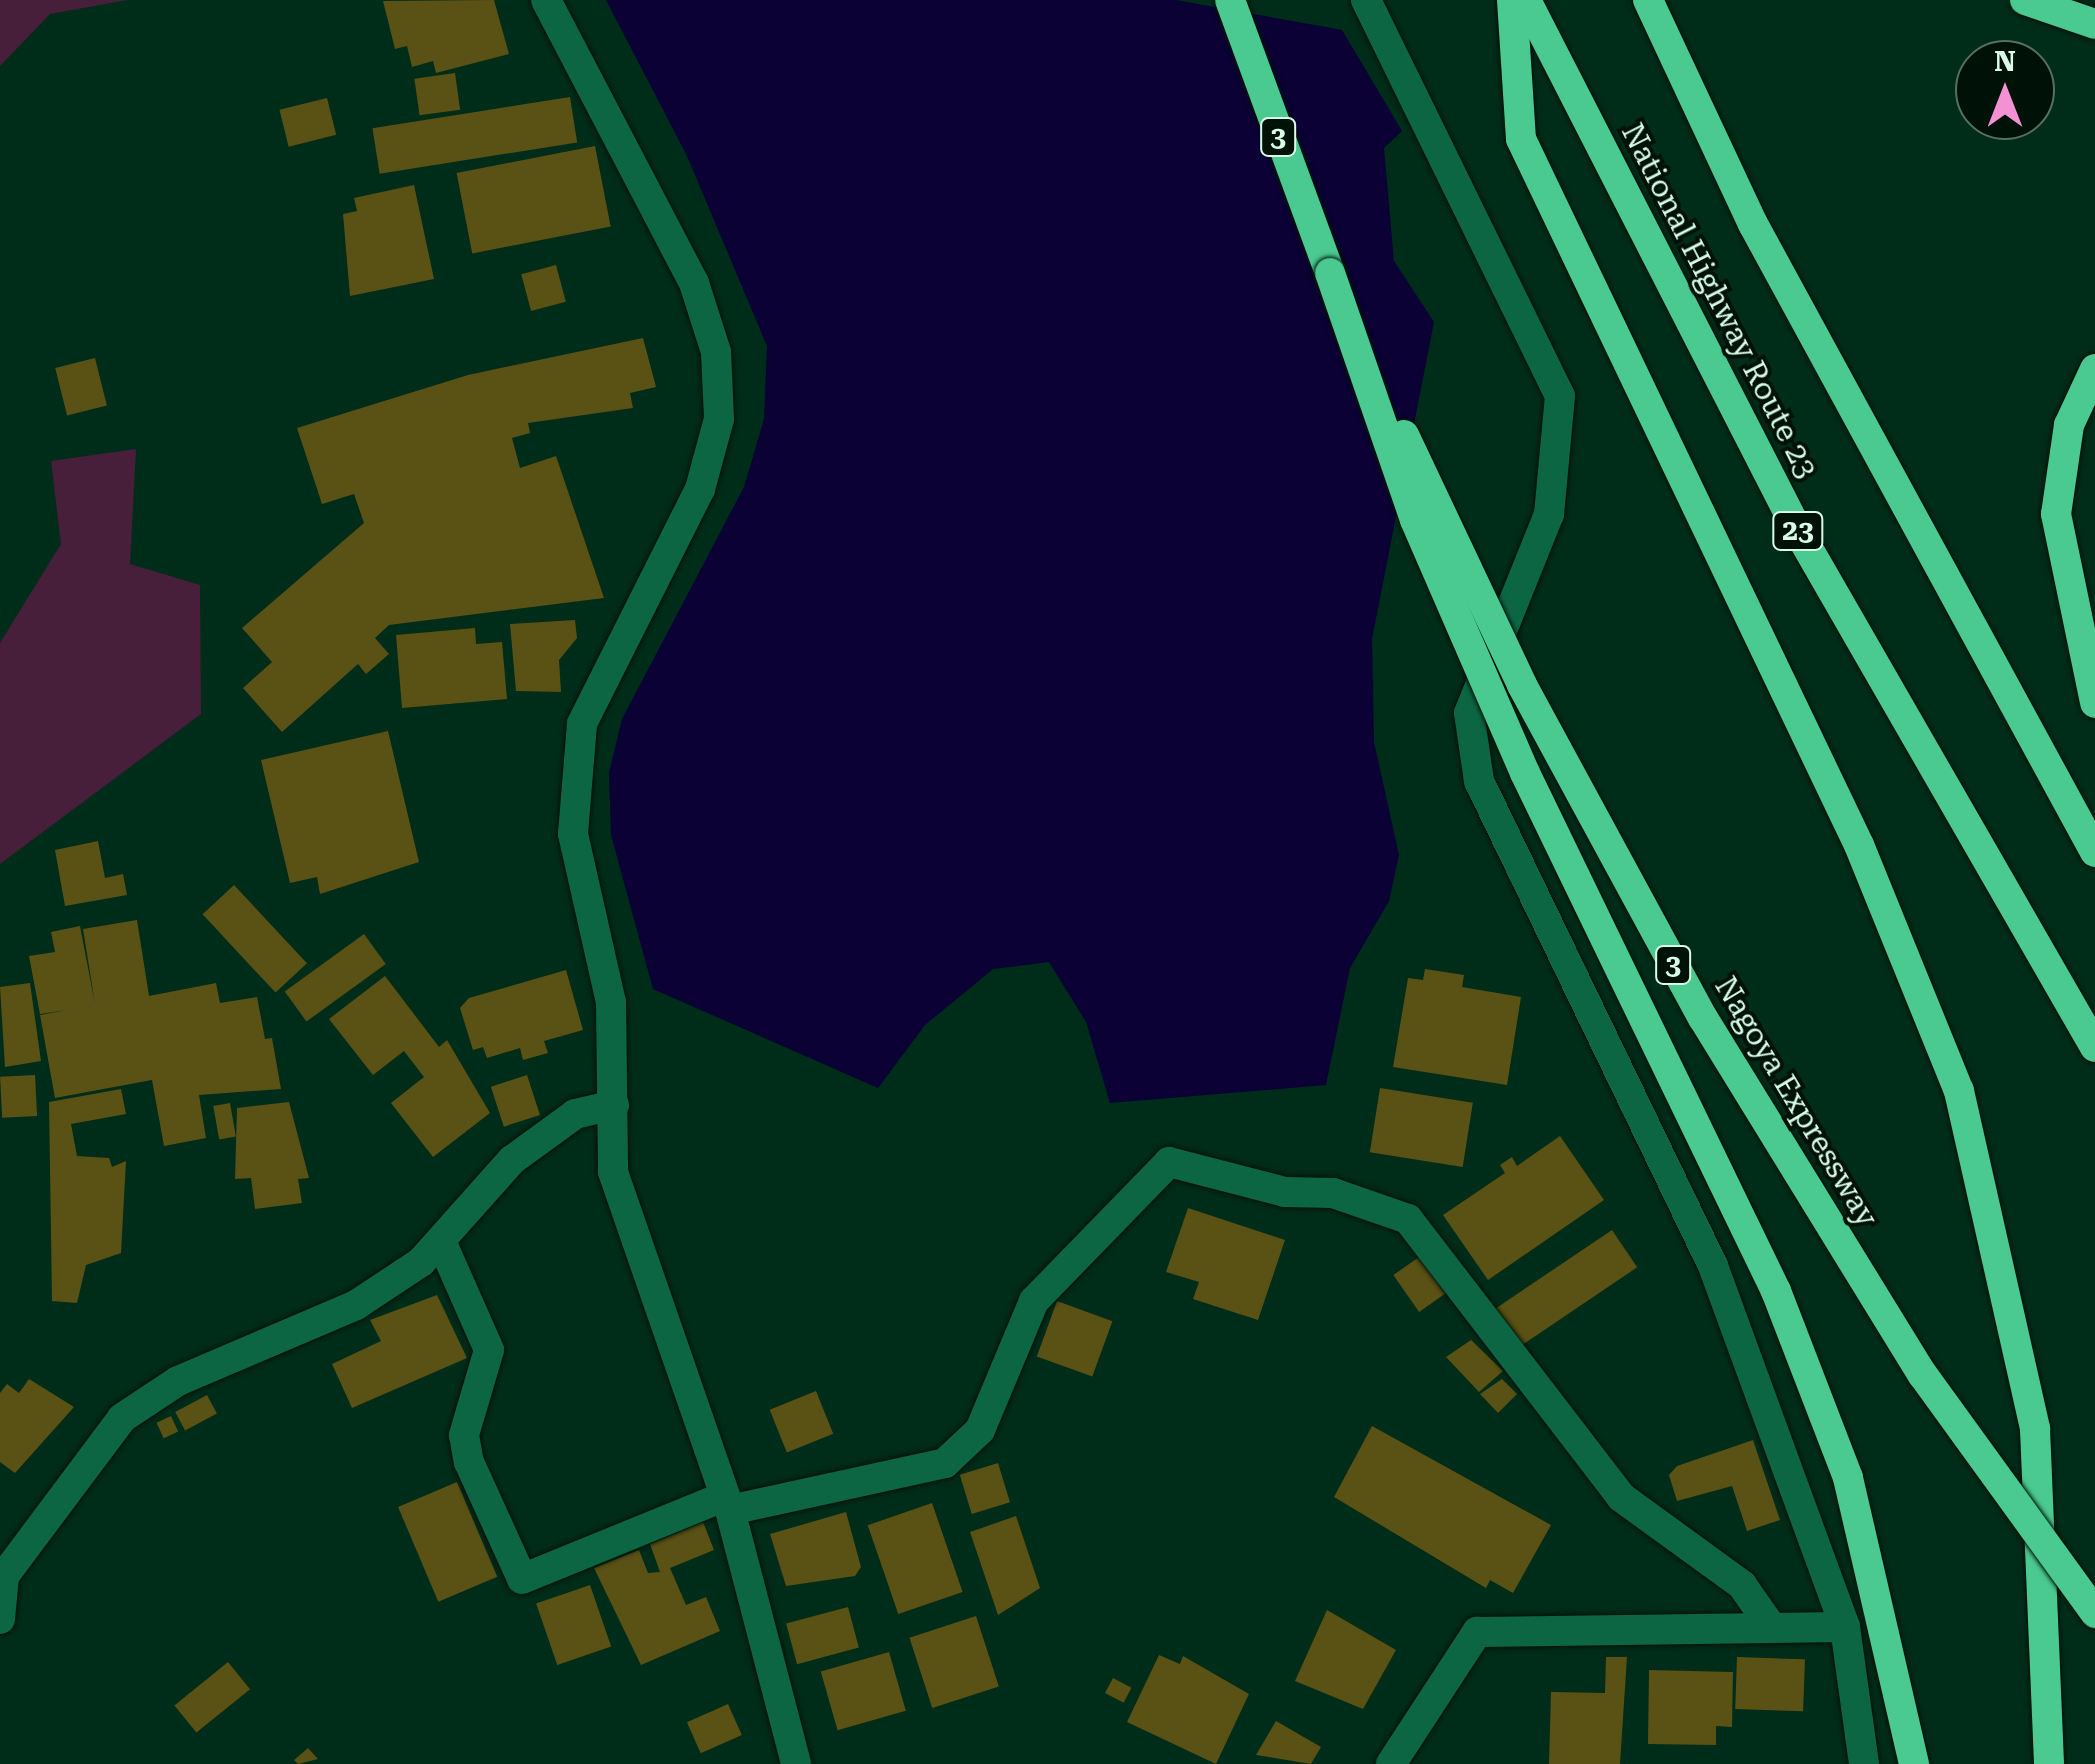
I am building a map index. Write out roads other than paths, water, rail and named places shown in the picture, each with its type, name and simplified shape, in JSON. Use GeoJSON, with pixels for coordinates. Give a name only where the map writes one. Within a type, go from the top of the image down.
{"type":"FeatureCollection","features":[{"type":"Feature","properties":{"kind":"highway","name":"3"},"geometry":{"type":"LineString","coordinates":[[1230,0],[1330,272]]}},
{"type":"Feature","properties":{"kind":"highway"},"geometry":{"type":"LineString","coordinates":[[1512,0],[1522,139],[1859,845],[1959,1092],[2035,1429],[2050,1764]]}},
{"type":"Feature","properties":{"kind":"highway","name":"National Highway Route 23"},"geometry":{"type":"LineString","coordinates":[[1526,0],[1798,531],[2095,1048]]}},
{"type":"Feature","properties":{"kind":"highway"},"geometry":{"type":"LineString","coordinates":[[1648,0],[1762,241],[2095,852]]}},
{"type":"Feature","properties":{"kind":"highway"},"geometry":{"type":"LineString","coordinates":[[2025,0],[2095,24]]}},
{"type":"Feature","properties":{"kind":"highway","name":"Nagoya Expressway"},"geometry":{"type":"LineString","coordinates":[[1330,272],[1522,686],[1703,1018],[1924,1375],[2095,1613]]}},
{"type":"Feature","properties":{"kind":"highway"},"geometry":{"type":"LineString","coordinates":[[1330,272],[1414,520],[1517,755],[1776,1290],[1848,1478],[1901,1676],[1914,1764]]}},
{"type":"Feature","properties":{"kind":"highway"},"geometry":{"type":"LineString","coordinates":[[2095,369],[2069,425],[2056,514],[2095,702]]}},
{"type":"Feature","properties":{"kind":"street"},"geometry":{"type":"LineString","coordinates":[[546,0],[694,283],[716,352],[720,419],[700,489],[582,724],[572,834],[610,1002],[613,1172],[728,1503],[796,1764]]}},
{"type":"Feature","properties":{"kind":"street"},"geometry":{"type":"LineString","coordinates":[[1366,0],[1560,396],[1549,514],[1469,713],[1478,781],[1712,1266],[1845,1627],[1864,1764]]}},
{"type":"Feature","properties":{"kind":"street"},"geometry":{"type":"LineString","coordinates":[[0,1619],[4,1576],[122,1418],[178,1381],[356,1305],[441,1241],[512,1160],[576,1114],[614,1105]]}},
{"type":"Feature","properties":{"kind":"street"},"geometry":{"type":"LineString","coordinates":[[441,1241],[489,1350],[464,1435],[469,1462],[522,1579],[728,1503],[945,1463],[980,1430],[1034,1301],[1168,1162],[1284,1192],[1333,1193],[1408,1219],[1620,1496],[1742,1586],[1772,1628]]}},
{"type":"Feature","properties":{"kind":"street"},"geometry":{"type":"LineString","coordinates":[[1392,1764],[1477,1632],[1845,1627]]}}]}
